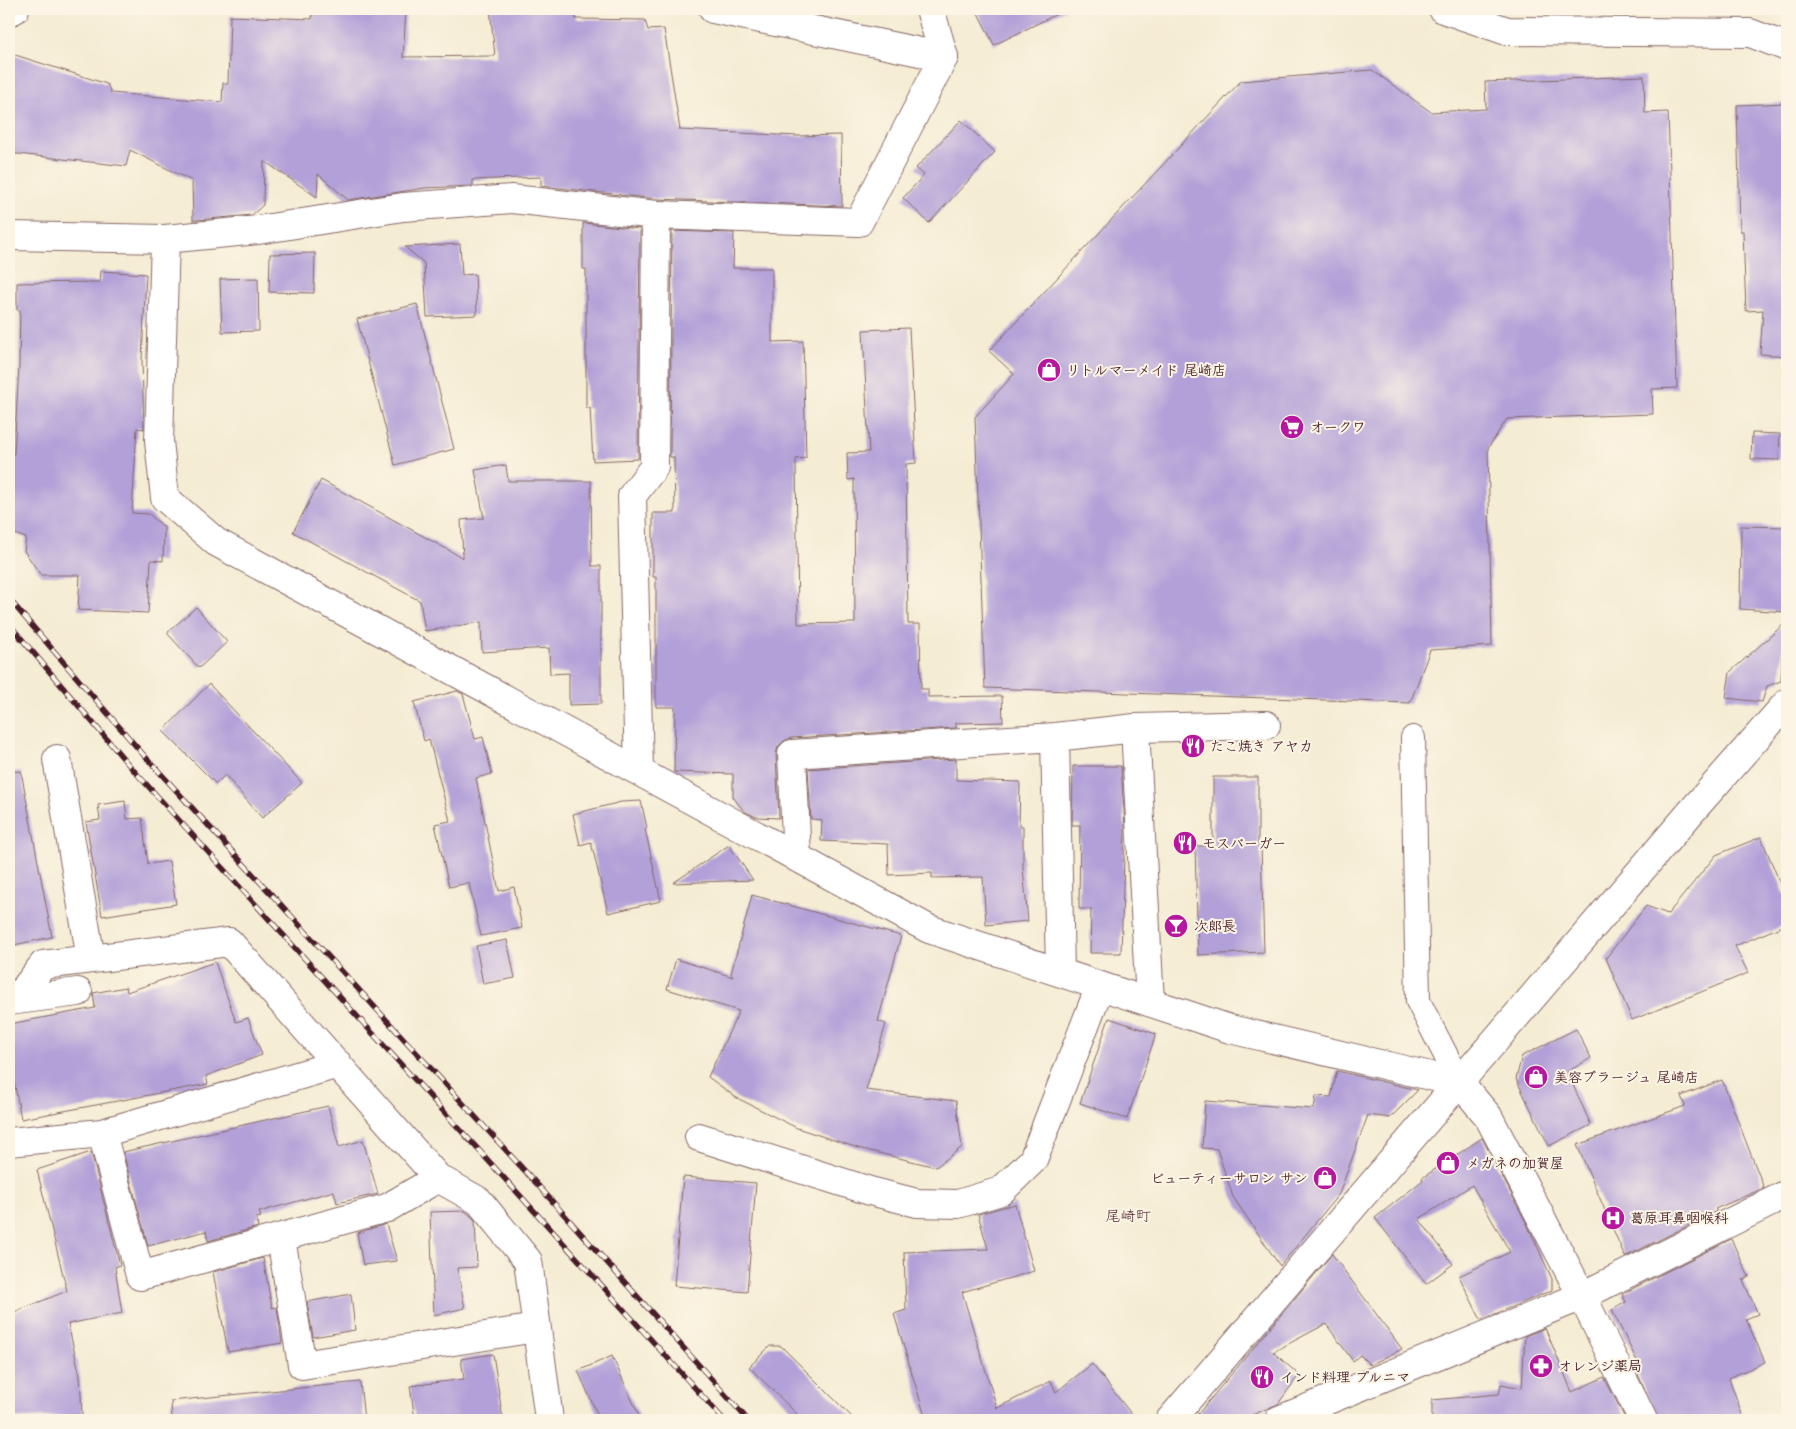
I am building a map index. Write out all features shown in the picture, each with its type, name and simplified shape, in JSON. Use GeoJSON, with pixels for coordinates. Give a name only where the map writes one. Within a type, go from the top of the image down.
{"type":"FeatureCollection","features":[{"type":"Feature","properties":{"kind":"street"},"geometry":{"type":"LineString","coordinates":[[9,12],[15,9]]}},
{"type":"Feature","properties":{"kind":"street"},"geometry":{"type":"LineString","coordinates":[[713,9],[944,57]]}},
{"type":"Feature","properties":{"kind":"street"},"geometry":{"type":"LineString","coordinates":[[9,236],[166,239],[258,230],[403,207],[512,199],[656,215],[859,222],[944,57],[930,9]]}},
{"type":"Feature","properties":{"kind":"street"},"geometry":{"type":"LineString","coordinates":[[1443,9],[1507,31],[1750,33],[1787,47]]}},
{"type":"Feature","properties":{"kind":"street"},"geometry":{"type":"LineString","coordinates":[[639,771],[632,496],[654,468],[656,215]]}},
{"type":"Feature","properties":{"kind":"street"},"geometry":{"type":"LineString","coordinates":[[166,239],[159,440],[166,498],[216,542],[929,930],[1230,1029],[1460,1082]]}},
{"type":"Feature","properties":{"kind":"street"},"geometry":{"type":"LineString","coordinates":[[1170,1420],[1684,819],[1787,703]]}},
{"type":"Feature","properties":{"kind":"street"},"geometry":{"type":"LineString","coordinates":[[797,858],[792,754],[1055,737],[1134,728],[1266,725]]}},
{"type":"Feature","properties":{"kind":"street"},"geometry":{"type":"LineString","coordinates":[[1134,728],[1150,1002]]}},
{"type":"Feature","properties":{"kind":"street"},"geometry":{"type":"LineString","coordinates":[[1055,737],[1060,972]]}},
{"type":"Feature","properties":{"kind":"street"},"geometry":{"type":"LineString","coordinates":[[1413,738],[1418,1001],[1460,1082],[1488,1116],[1582,1296],[1643,1420]]}},
{"type":"Feature","properties":{"kind":"street"},"geometry":{"type":"LineString","coordinates":[[57,759],[91,959]]}},
{"type":"Feature","properties":{"kind":"street"},"geometry":{"type":"LineString","coordinates":[[12,1001],[43,965],[229,942],[438,1178],[479,1201],[528,1261],[549,1420]]}},
{"type":"Feature","properties":{"kind":"street"},"geometry":{"type":"LineString","coordinates":[[699,1137],[870,1191],[917,1202],[958,1204],[1001,1191],[1033,1160],[1100,986]]}},
{"type":"Feature","properties":{"kind":"street"},"geometry":{"type":"LineString","coordinates":[[12,1001],[78,992]]}},
{"type":"Feature","properties":{"kind":"street"},"geometry":{"type":"LineString","coordinates":[[9,1142],[102,1133],[338,1064]]}},
{"type":"Feature","properties":{"kind":"street"},"geometry":{"type":"LineString","coordinates":[[102,1133],[140,1276],[387,1208],[438,1178]]}},
{"type":"Feature","properties":{"kind":"street"},"geometry":{"type":"LineString","coordinates":[[1279,1420],[1582,1296],[1787,1194]]}},
{"type":"Feature","properties":{"kind":"street"},"geometry":{"type":"LineString","coordinates":[[281,1238],[302,1365],[536,1328]]}},
{"type":"Feature","properties":{"kind":"building"},"geometry":{"type":"Polygon","coordinates":[[[312,9],[406,9],[403,57],[495,56],[490,9],[575,9],[576,19],[645,20],[648,30],[664,29],[680,130],[798,136],[841,135],[842,206],[657,199],[541,186],[541,177],[473,180],[473,186],[425,188],[348,200],[318,174],[317,197],[264,161],[263,205],[252,215],[193,220],[192,181],[130,150],[126,166],[9,153],[9,53],[107,84],[111,93],[222,102],[223,83],[228,84],[230,16],[312,19],[312,9]]]}},
{"type":"Feature","properties":{"kind":"building"},"geometry":{"type":"Polygon","coordinates":[[[976,9],[1067,9],[994,45],[976,9]]]}},
{"type":"Feature","properties":{"kind":"building"},"geometry":{"type":"Polygon","coordinates":[[[1372,70],[1431,112],[1486,109],[1485,82],[1644,76],[1645,113],[1668,112],[1677,388],[1652,389],[1653,414],[1507,419],[1488,448],[1492,646],[1430,650],[1410,703],[985,688],[975,417],[1014,374],[989,351],[1241,81],[1372,70]]]}},
{"type":"Feature","properties":{"kind":"building"},"geometry":{"type":"Polygon","coordinates":[[[1787,103],[1787,356],[1760,354],[1763,310],[1746,311],[1743,231],[1740,231],[1737,105],[1787,103]]]}},
{"type":"Feature","properties":{"kind":"building"},"geometry":{"type":"Polygon","coordinates":[[[961,120],[995,152],[929,223],[903,198],[924,175],[916,168],[961,120]]]}},
{"type":"Feature","properties":{"kind":"building"},"geometry":{"type":"Polygon","coordinates":[[[583,223],[640,229],[638,459],[593,461],[590,408],[586,408],[586,269],[583,269],[583,223]]]}},
{"type":"Feature","properties":{"kind":"building"},"geometry":{"type":"Polygon","coordinates":[[[672,231],[734,233],[733,268],[772,268],[772,342],[803,341],[806,458],[796,459],[798,624],[855,623],[854,479],[848,480],[847,453],[869,452],[863,330],[909,328],[916,463],[906,464],[908,624],[920,624],[921,689],[928,689],[928,697],[1002,696],[1003,722],[956,723],[956,728],[791,738],[784,741],[778,747],[776,755],[779,818],[756,817],[744,811],[733,797],[733,774],[674,772],[675,707],[656,707],[656,577],[653,577],[653,513],[675,513],[674,457],[670,457],[672,231]]]}},
{"type":"Feature","properties":{"kind":"building"},"geometry":{"type":"Polygon","coordinates":[[[460,244],[462,275],[475,274],[477,315],[427,317],[424,263],[405,247],[460,244]]]}},
{"type":"Feature","properties":{"kind":"building"},"geometry":{"type":"Polygon","coordinates":[[[315,253],[314,293],[269,292],[270,254],[315,253]]]}},
{"type":"Feature","properties":{"kind":"building"},"geometry":{"type":"Polygon","coordinates":[[[101,271],[146,274],[142,360],[144,429],[137,428],[132,513],[149,514],[164,527],[163,561],[151,560],[148,613],[78,610],[80,575],[41,575],[24,551],[26,538],[9,532],[9,454],[14,454],[19,366],[20,310],[17,310],[17,283],[100,282],[101,271]]]}},
{"type":"Feature","properties":{"kind":"building"},"geometry":{"type":"Polygon","coordinates":[[[258,278],[259,331],[222,332],[220,279],[258,278]]]}},
{"type":"Feature","properties":{"kind":"building"},"geometry":{"type":"Polygon","coordinates":[[[417,304],[454,449],[395,465],[357,319],[417,304]]]}},
{"type":"Feature","properties":{"kind":"building"},"geometry":{"type":"Polygon","coordinates":[[[1752,433],[1780,434],[1779,460],[1751,459],[1752,433]]]}},
{"type":"Feature","properties":{"kind":"building"},"geometry":{"type":"Polygon","coordinates":[[[506,465],[508,481],[591,481],[592,566],[601,566],[601,704],[569,705],[569,673],[550,674],[549,648],[482,652],[481,622],[425,631],[420,601],[293,532],[321,480],[463,558],[461,520],[484,518],[475,470],[506,465]]]}},
{"type":"Feature","properties":{"kind":"building"},"geometry":{"type":"Polygon","coordinates":[[[1741,526],[1787,527],[1787,612],[1740,609],[1741,526]]]}},
{"type":"Feature","properties":{"kind":"building"},"geometry":{"type":"Polygon","coordinates":[[[196,607],[227,642],[199,668],[167,633],[196,607]]]}},
{"type":"Feature","properties":{"kind":"building"},"geometry":{"type":"Polygon","coordinates":[[[1784,624],[1781,681],[1767,686],[1762,702],[1726,698],[1730,672],[1784,624]]]}},
{"type":"Feature","properties":{"kind":"building"},"geometry":{"type":"Polygon","coordinates":[[[209,684],[302,783],[262,818],[225,775],[216,784],[163,731],[209,684]]]}},
{"type":"Feature","properties":{"kind":"building"},"geometry":{"type":"Polygon","coordinates":[[[457,691],[463,694],[475,739],[483,737],[492,774],[476,778],[499,891],[514,887],[522,928],[481,936],[469,883],[449,887],[435,824],[450,821],[429,739],[424,741],[414,702],[457,691]]]}},
{"type":"Feature","properties":{"kind":"building"},"geometry":{"type":"Polygon","coordinates":[[[956,759],[956,780],[1020,782],[1019,826],[1023,826],[1023,868],[1028,921],[986,925],[983,877],[932,878],[932,873],[889,875],[888,844],[821,841],[822,820],[811,819],[808,769],[956,759]]]}},
{"type":"Feature","properties":{"kind":"building"},"geometry":{"type":"Polygon","coordinates":[[[1073,766],[1121,766],[1125,826],[1121,953],[1090,953],[1091,909],[1079,909],[1080,825],[1072,825],[1073,766]]]}},
{"type":"Feature","properties":{"kind":"building"},"geometry":{"type":"Polygon","coordinates":[[[21,771],[52,937],[9,946],[9,772],[21,771]]]}},
{"type":"Feature","properties":{"kind":"building"},"geometry":{"type":"Polygon","coordinates":[[[1213,777],[1258,777],[1258,844],[1261,844],[1264,952],[1198,955],[1195,846],[1213,846],[1213,777]]]}},
{"type":"Feature","properties":{"kind":"building"},"geometry":{"type":"Polygon","coordinates":[[[125,801],[127,819],[142,818],[148,864],[169,861],[176,904],[102,916],[86,822],[100,820],[98,805],[125,801]]]}},
{"type":"Feature","properties":{"kind":"building"},"geometry":{"type":"Polygon","coordinates":[[[641,801],[647,828],[645,829],[661,901],[608,913],[591,842],[580,845],[573,814],[621,802],[641,801]]]}},
{"type":"Feature","properties":{"kind":"building"},"geometry":{"type":"Polygon","coordinates":[[[1761,837],[1787,900],[1787,924],[1735,946],[1748,973],[1632,1020],[1606,958],[1646,906],[1668,914],[1716,855],[1761,837]]]}},
{"type":"Feature","properties":{"kind":"building"},"geometry":{"type":"Polygon","coordinates":[[[729,845],[753,880],[673,883],[729,845]]]}},
{"type":"Feature","properties":{"kind":"building"},"geometry":{"type":"Polygon","coordinates":[[[752,895],[901,936],[878,1021],[886,1024],[866,1090],[956,1101],[962,1147],[936,1167],[858,1148],[797,1128],[737,1098],[708,1077],[739,1011],[667,989],[676,959],[733,977],[731,974],[752,895]]]}},
{"type":"Feature","properties":{"kind":"building"},"geometry":{"type":"Polygon","coordinates":[[[507,940],[515,978],[483,984],[476,946],[507,940]]]}},
{"type":"Feature","properties":{"kind":"building"},"geometry":{"type":"Polygon","coordinates":[[[215,962],[236,1022],[248,1018],[262,1055],[206,1076],[208,1084],[21,1119],[11,1063],[9,1064],[9,1024],[95,1008],[93,993],[126,987],[127,992],[215,962]]]}},
{"type":"Feature","properties":{"kind":"building"},"geometry":{"type":"Polygon","coordinates":[[[1109,1018],[1156,1034],[1127,1119],[1080,1103],[1109,1018]]]}},
{"type":"Feature","properties":{"kind":"building"},"geometry":{"type":"Polygon","coordinates":[[[1576,1029],[1591,1058],[1567,1072],[1591,1125],[1549,1146],[1516,1079],[1522,1056],[1576,1029]]]}},
{"type":"Feature","properties":{"kind":"building"},"geometry":{"type":"Polygon","coordinates":[[[1337,1071],[1418,1090],[1390,1118],[1368,1115],[1339,1194],[1280,1266],[1233,1197],[1217,1149],[1202,1148],[1205,1101],[1314,1109],[1316,1096],[1331,1097],[1337,1071]]]}},
{"type":"Feature","properties":{"kind":"building"},"geometry":{"type":"Polygon","coordinates":[[[1722,1080],[1764,1188],[1715,1209],[1717,1211],[1625,1257],[1577,1145],[1685,1106],[1681,1096],[1722,1080]]]}},
{"type":"Feature","properties":{"kind":"building"},"geometry":{"type":"Polygon","coordinates":[[[328,1106],[339,1147],[363,1140],[378,1194],[337,1203],[334,1191],[259,1212],[261,1217],[256,1218],[258,1227],[208,1241],[206,1231],[148,1246],[123,1152],[328,1106]]]}},
{"type":"Feature","properties":{"kind":"building"},"geometry":{"type":"Polygon","coordinates":[[[1482,1138],[1527,1224],[1552,1279],[1552,1290],[1481,1320],[1459,1276],[1510,1252],[1472,1185],[1419,1219],[1453,1264],[1426,1284],[1375,1218],[1423,1180],[1422,1178],[1482,1138]]]}},
{"type":"Feature","properties":{"kind":"building"},"geometry":{"type":"Polygon","coordinates":[[[91,1152],[120,1265],[115,1267],[122,1313],[68,1324],[80,1376],[82,1415],[9,1419],[9,1314],[67,1291],[37,1170],[91,1152]]]}},
{"type":"Feature","properties":{"kind":"building"},"geometry":{"type":"Polygon","coordinates":[[[683,1177],[756,1183],[747,1292],[674,1286],[683,1177]]]}},
{"type":"Feature","properties":{"kind":"building"},"geometry":{"type":"Polygon","coordinates":[[[1015,1204],[1034,1271],[962,1292],[997,1408],[1051,1381],[1056,1392],[1092,1364],[1136,1420],[926,1420],[894,1314],[906,1310],[904,1252],[988,1249],[978,1214],[1015,1204]]]}},
{"type":"Feature","properties":{"kind":"building"},"geometry":{"type":"Polygon","coordinates":[[[465,1211],[475,1220],[477,1267],[457,1268],[465,1308],[434,1315],[430,1212],[465,1211]]]}},
{"type":"Feature","properties":{"kind":"building"},"geometry":{"type":"Polygon","coordinates":[[[386,1224],[397,1261],[363,1265],[357,1233],[386,1224]]]}},
{"type":"Feature","properties":{"kind":"building"},"geometry":{"type":"Polygon","coordinates":[[[1731,1239],[1749,1277],[1743,1280],[1758,1314],[1746,1319],[1765,1362],[1729,1378],[1744,1420],[1658,1420],[1633,1363],[1637,1361],[1612,1310],[1626,1302],[1622,1294],[1731,1239]]]}},
{"type":"Feature","properties":{"kind":"building"},"geometry":{"type":"Polygon","coordinates":[[[1332,1254],[1402,1349],[1370,1365],[1360,1355],[1353,1361],[1326,1324],[1273,1352],[1299,1375],[1278,1404],[1240,1420],[1193,1420],[1332,1254]]]}},
{"type":"Feature","properties":{"kind":"building"},"geometry":{"type":"Polygon","coordinates":[[[263,1258],[272,1308],[277,1307],[282,1343],[228,1352],[213,1272],[263,1258]]]}},
{"type":"Feature","properties":{"kind":"building"},"geometry":{"type":"Polygon","coordinates":[[[351,1294],[355,1330],[313,1337],[307,1302],[351,1294]]]}},
{"type":"Feature","properties":{"kind":"building"},"geometry":{"type":"Polygon","coordinates":[[[1545,1328],[1572,1392],[1604,1377],[1626,1420],[1432,1420],[1432,1400],[1499,1394],[1501,1384],[1522,1388],[1525,1336],[1545,1328]]]}},
{"type":"Feature","properties":{"kind":"building"},"geometry":{"type":"Polygon","coordinates":[[[770,1346],[781,1346],[855,1420],[803,1420],[749,1367],[770,1346]]]}},
{"type":"Feature","properties":{"kind":"building"},"geometry":{"type":"Polygon","coordinates":[[[493,1354],[503,1420],[415,1420],[410,1386],[464,1379],[461,1359],[493,1354]]]}},
{"type":"Feature","properties":{"kind":"building"},"geometry":{"type":"Polygon","coordinates":[[[612,1356],[641,1420],[600,1420],[578,1371],[612,1356]]]}},
{"type":"Feature","properties":{"kind":"building"},"geometry":{"type":"Polygon","coordinates":[[[360,1382],[364,1420],[172,1420],[171,1401],[360,1382]]]}},
{"type":"Feature","properties":{"kind":"railway"},"geometry":{"type":"LineString","coordinates":[[9,599],[141,752],[535,1182],[748,1420]]}},
{"type":"Feature","properties":{"kind":"railway"},"geometry":{"type":"LineString","coordinates":[[9,624],[128,764],[724,1420]]}},
{"type":"Feature","properties":{"kind":"place","name":"リトルマーメイド 尾崎店"},"geometry":{"type":"Point","coordinates":[1049,370]}},
{"type":"Feature","properties":{"kind":"place","name":"オークワ"},"geometry":{"type":"Point","coordinates":[1292,427]}},
{"type":"Feature","properties":{"kind":"place","name":"たこ焼き アヤカ"},"geometry":{"type":"Point","coordinates":[1193,746]}},
{"type":"Feature","properties":{"kind":"place","name":"モスバーガー"},"geometry":{"type":"Point","coordinates":[1185,843]}},
{"type":"Feature","properties":{"kind":"place","name":"次郎長"},"geometry":{"type":"Point","coordinates":[1176,926]}},
{"type":"Feature","properties":{"kind":"place","name":"美容ブラージュ 尾崎店"},"geometry":{"type":"Point","coordinates":[1536,1077]}},
{"type":"Feature","properties":{"kind":"place","name":"メガネの加賀屋"},"geometry":{"type":"Point","coordinates":[1448,1163]}},
{"type":"Feature","properties":{"kind":"place","name":"ビューティーサロン サン"},"geometry":{"type":"Point","coordinates":[1325,1178]}},
{"type":"Feature","properties":{"kind":"place","name":"葛原耳鼻咽喉科"},"geometry":{"type":"Point","coordinates":[1613,1218]}},
{"type":"Feature","properties":{"kind":"place","name":"オレンジ薬局"},"geometry":{"type":"Point","coordinates":[1541,1366]}},
{"type":"Feature","properties":{"kind":"place","name":"インド料理 プルニマ"},"geometry":{"type":"Point","coordinates":[1262,1377]}},
{"type":"Feature","properties":{"kind":"district","name":"尾崎町"},"geometry":{"type":"Point","coordinates":[1128,1216]}}]}
